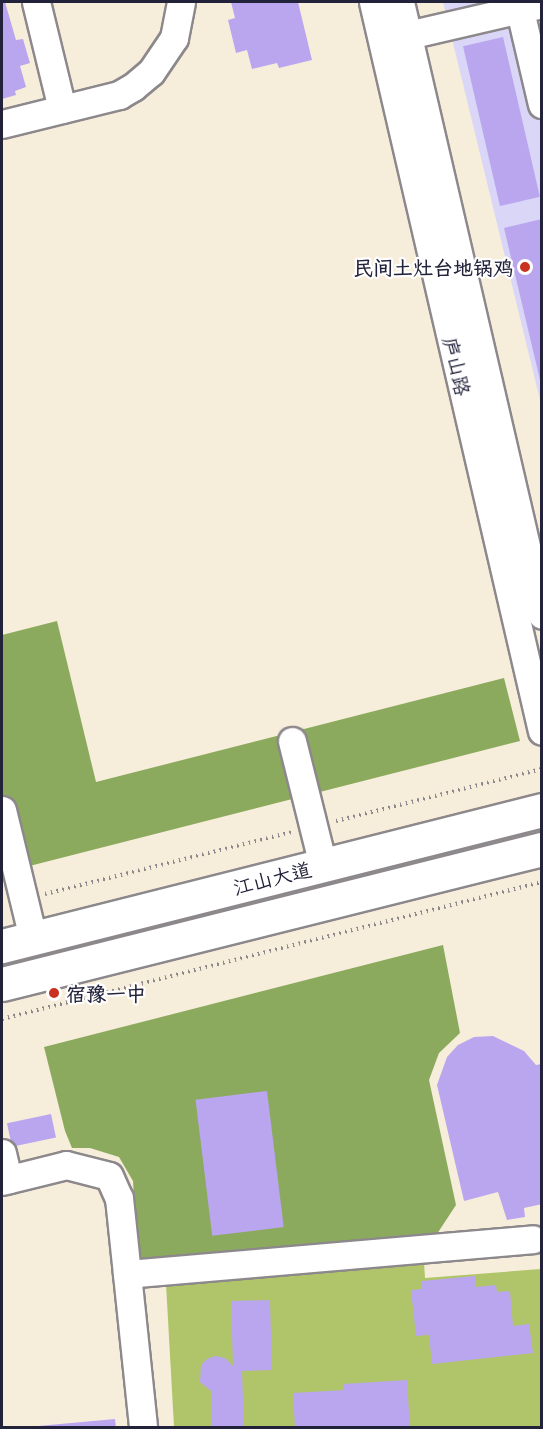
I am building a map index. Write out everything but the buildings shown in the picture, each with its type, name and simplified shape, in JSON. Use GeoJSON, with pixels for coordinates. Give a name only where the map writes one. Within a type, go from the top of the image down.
{"type":"FeatureCollection","features":[{"type":"Feature","properties":{"kind":"main road","name":"江山大道"},"geometry":{"type":"LineString","coordinates":[[2,946],[542,810]]}},
{"type":"Feature","properties":{"kind":"main road","name":"江山大道"},"geometry":{"type":"LineString","coordinates":[[2,984],[542,849]]}},
{"type":"Feature","properties":{"kind":"street"},"geometry":{"type":"LineString","coordinates":[[36,2],[62,109]]}},
{"type":"Feature","properties":{"kind":"street"},"geometry":{"type":"LineString","coordinates":[[2,124],[119,95],[151,72],[174,38],[181,2]]}},
{"type":"Feature","properties":{"kind":"street","name":"庐山路"},"geometry":{"type":"LineString","coordinates":[[373,2],[542,731]]}},
{"type":"Feature","properties":{"kind":"street","name":"庐山路"},"geometry":{"type":"LineString","coordinates":[[400,2],[542,615]]}},
{"type":"Feature","properties":{"kind":"street"},"geometry":{"type":"LineString","coordinates":[[408,35],[526,5],[542,104]]}},
{"type":"Feature","properties":{"kind":"street"},"geometry":{"type":"LineString","coordinates":[[291,741],[323,865]]}},
{"type":"Feature","properties":{"kind":"street"},"geometry":{"type":"LineString","coordinates":[[2,810],[33,938]]}},
{"type":"Feature","properties":{"kind":"street"},"geometry":{"type":"LineString","coordinates":[[2,1153],[5,1180],[66,1165],[109,1176],[119,1198],[143,1428]]}},
{"type":"Feature","properties":{"kind":"street"},"geometry":{"type":"LineString","coordinates":[[127,1274],[532,1239]]}},
{"type":"Feature","properties":{"kind":"path"},"geometry":{"type":"LineString","coordinates":[[23,899],[542,769]]}},
{"type":"Feature","properties":{"kind":"path"},"geometry":{"type":"LineString","coordinates":[[2,1019],[542,882]]}},
{"type":"Feature","properties":{"kind":"shaded area"},"geometry":{"type":"Polygon","coordinates":[[[443,2],[541,2],[541,404],[443,2]]]}},
{"type":"Feature","properties":{"kind":"green space"},"geometry":{"type":"Polygon","coordinates":[[[57,621],[96,782],[504,678],[520,741],[2,873],[2,635],[57,621]]]}},
{"type":"Feature","properties":{"kind":"green space"},"geometry":{"type":"Polygon","coordinates":[[[443,945],[460,1033],[439,1053],[429,1080],[456,1205],[433,1240],[138,1264],[133,1181],[119,1157],[90,1148],[72,1148],[65,1131],[44,1047],[443,945]]]}},
{"type":"Feature","properties":{"kind":"green space"},"geometry":{"type":"Polygon","coordinates":[[[424,1262],[425,1278],[541,1269],[541,1427],[174,1427],[166,1284],[424,1262]]]}},
{"type":"Feature","properties":{"kind":"place","name":"民间土灶台地锅鸡"},"geometry":{"type":"Point","coordinates":[525,267]}},
{"type":"Feature","properties":{"kind":"place","name":"宿豫一中"},"geometry":{"type":"Point","coordinates":[54,993]}}]}
